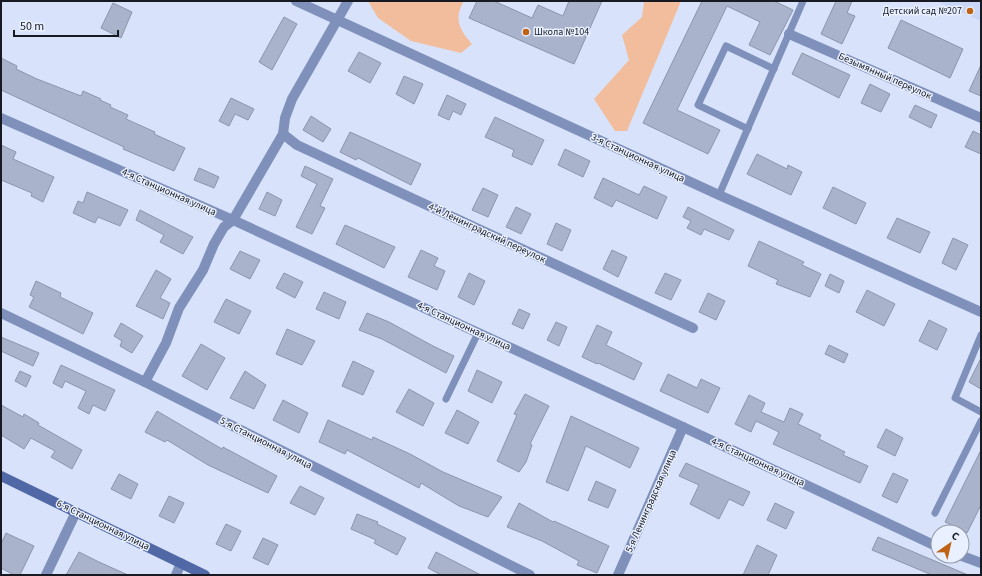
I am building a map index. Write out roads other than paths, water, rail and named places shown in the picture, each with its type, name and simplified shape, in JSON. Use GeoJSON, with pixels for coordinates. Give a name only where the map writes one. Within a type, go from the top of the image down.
{"type":"FeatureCollection","features":[{"type":"Feature","properties":{"kind":"main road","name":"6-я Станционная улица"},"geometry":{"type":"LineString","coordinates":[[1,476],[206,575]]}},
{"type":"Feature","properties":{"kind":"street","name":"3-я Станционная улица"},"geometry":{"type":"LineString","coordinates":[[296,1],[718,195],[981,312]]}},
{"type":"Feature","properties":{"kind":"street"},"geometry":{"type":"LineString","coordinates":[[145,382],[166,343],[179,308],[203,270],[214,244],[224,227],[233,220],[283,134],[285,118],[292,99],[338,21],[348,1]]}},
{"type":"Feature","properties":{"kind":"street","name":"Безымянный переулок"},"geometry":{"type":"LineString","coordinates":[[789,34],[981,118]]}},
{"type":"Feature","properties":{"kind":"street","name":"4-я Станционная улица"},"geometry":{"type":"LineString","coordinates":[[1,118],[233,220],[683,427],[930,544]]}},
{"type":"Feature","properties":{"kind":"street","name":"4-й Ленинградский переулок"},"geometry":{"type":"LineString","coordinates":[[283,134],[297,145],[693,328]]}},
{"type":"Feature","properties":{"kind":"street","name":"5-я Станционная улица"},"geometry":{"type":"LineString","coordinates":[[1,313],[145,382],[530,575]]}},
{"type":"Feature","properties":{"kind":"street","name":"5-я Ленинградская улица"},"geometry":{"type":"LineString","coordinates":[[618,575],[683,427]]}},
{"type":"Feature","properties":{"kind":"street"},"geometry":{"type":"LineString","coordinates":[[46,575],[76,512]]}},
{"type":"Feature","properties":{"kind":"street"},"geometry":{"type":"LineString","coordinates":[[970,559],[981,563]]}},
{"type":"Feature","properties":{"kind":"street"},"geometry":{"type":"LineString","coordinates":[[176,575],[181,563]]}},
{"type":"Feature","properties":{"kind":"lane"},"geometry":{"type":"LineString","coordinates":[[718,195],[804,1]]}},
{"type":"Feature","properties":{"kind":"lane"},"geometry":{"type":"LineString","coordinates":[[748,129],[698,105],[726,46],[774,68]]}},
{"type":"Feature","properties":{"kind":"lane"},"geometry":{"type":"LineString","coordinates":[[446,399],[478,333]]}},
{"type":"Feature","properties":{"kind":"lane"},"geometry":{"type":"LineString","coordinates":[[981,335],[955,398],[981,412]]}},
{"type":"Feature","properties":{"kind":"lane"},"geometry":{"type":"LineString","coordinates":[[935,513],[981,421]]}},
{"type":"Feature","properties":{"kind":"place","name":"Детский сад №207"},"geometry":{"type":"Point","coordinates":[970,11]}},
{"type":"Feature","properties":{"kind":"place","name":"Школа №104"},"geometry":{"type":"Point","coordinates":[526,32]}}]}
